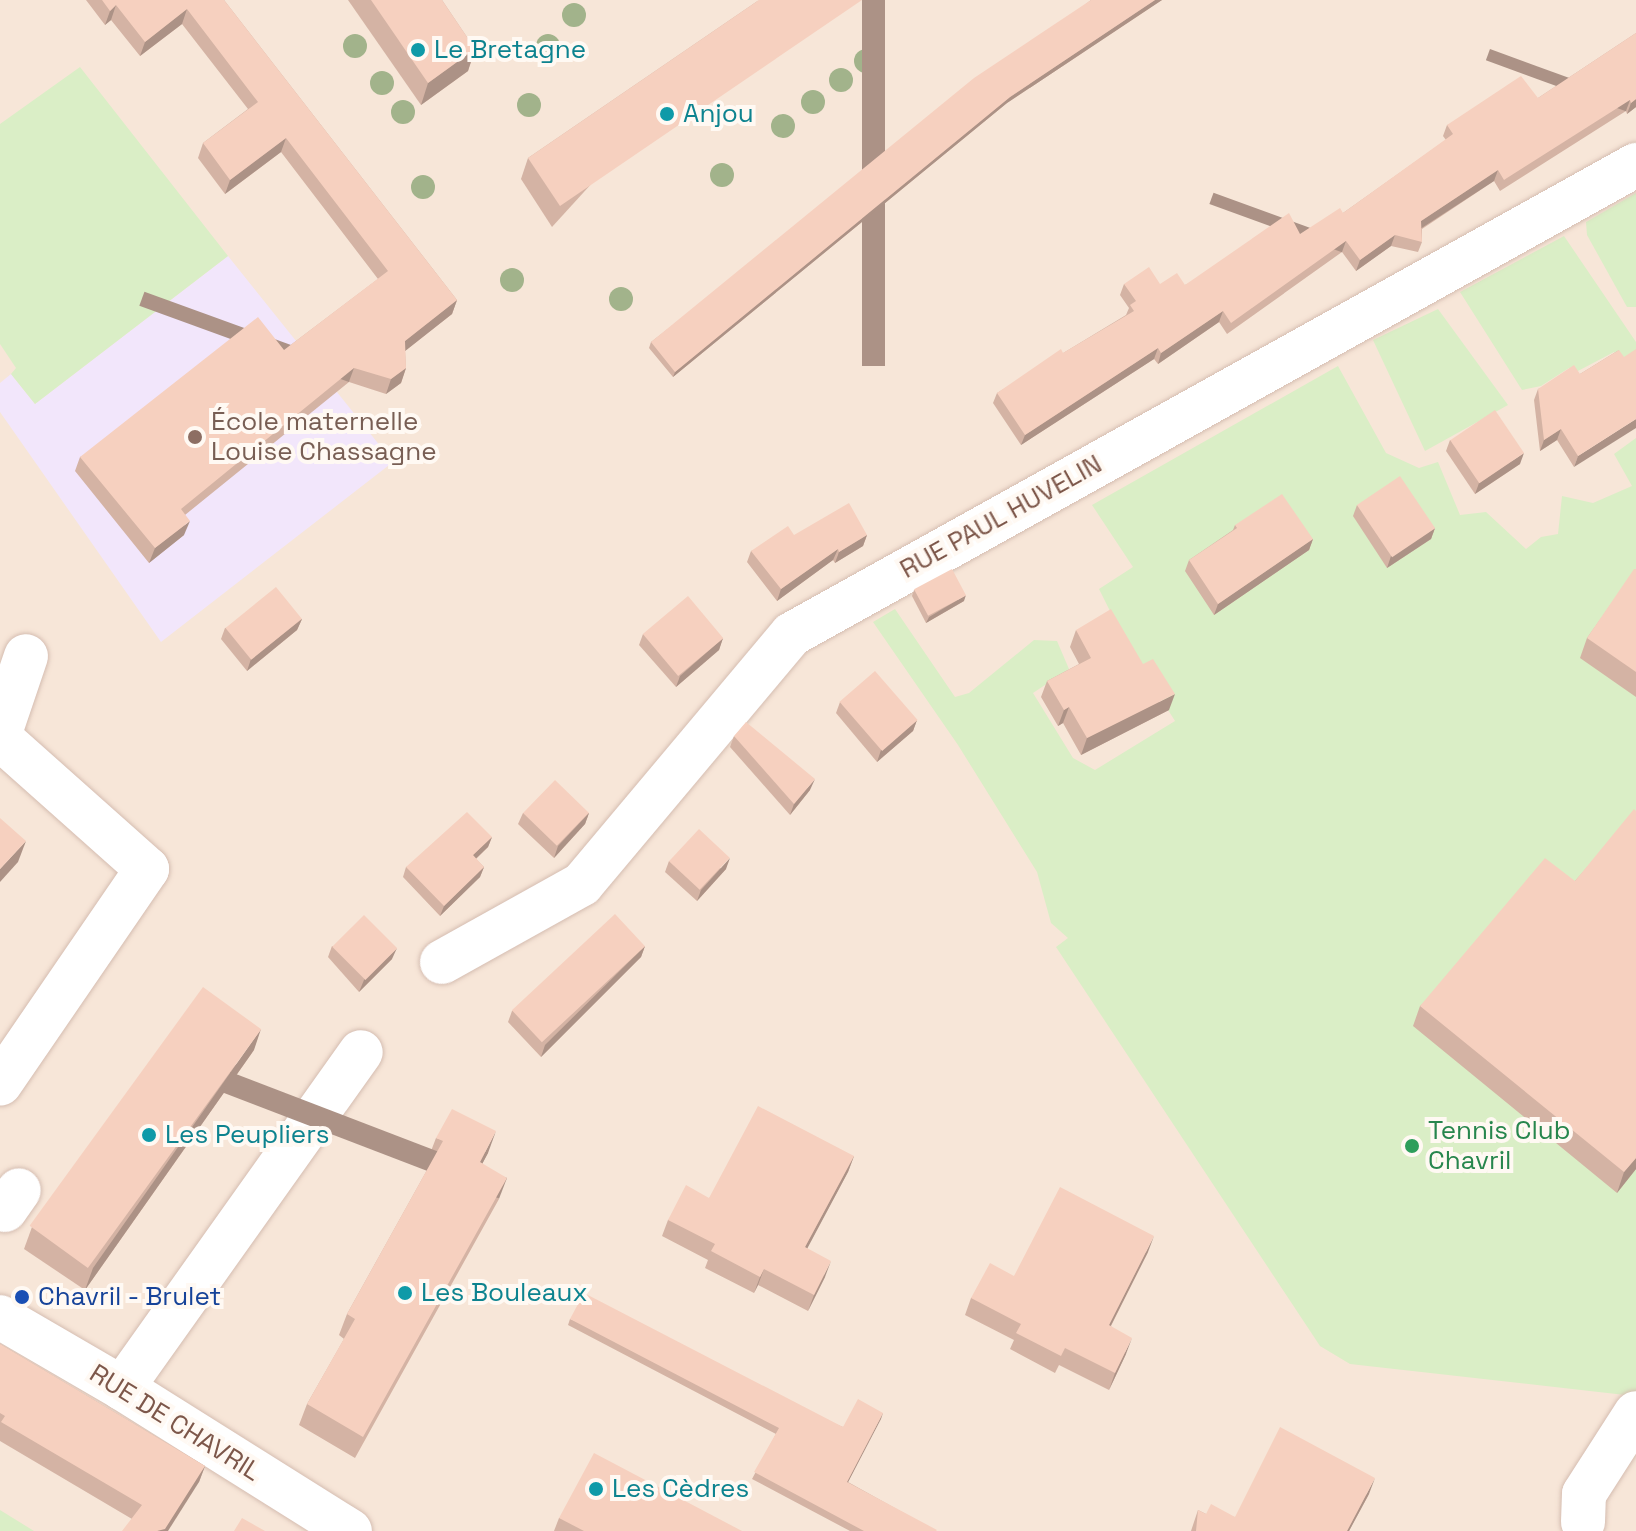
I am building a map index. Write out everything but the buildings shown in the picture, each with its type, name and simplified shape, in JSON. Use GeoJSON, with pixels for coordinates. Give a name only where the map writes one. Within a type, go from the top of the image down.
{"type":"FeatureCollection","features":[{"type":"Feature","properties":{"kind":"street","name":"RUE PAUL HUVELIN"},"geometry":{"type":"LineString","coordinates":[[442,962],[582,884],[792,634],[1636,165]]}},
{"type":"Feature","properties":{"kind":"street"},"geometry":{"type":"LineString","coordinates":[[0,1084],[147,869],[0,736],[26,656]]}},
{"type":"Feature","properties":{"kind":"street"},"geometry":{"type":"LineString","coordinates":[[122,1388],[361,1052]]}},
{"type":"Feature","properties":{"kind":"street","name":"RUE DE CHAVRIL"},"geometry":{"type":"LineString","coordinates":[[0,1317],[122,1388],[350,1531]]}},
{"type":"Feature","properties":{"kind":"street"},"geometry":{"type":"LineString","coordinates":[[1578,1527],[1584,1494],[1636,1413]]}},
{"type":"Feature","properties":{"kind":"street"},"geometry":{"type":"LineString","coordinates":[[1578,1527],[1636,1466]]}},
{"type":"Feature","properties":{"kind":"shaded area"},"geometry":{"type":"Polygon","coordinates":[[[0,0],[1636,0],[1636,1531],[0,1531],[0,0]]]}},
{"type":"Feature","properties":{"kind":"shaded area","name":"École maternelle Louise Chassagne"},"geometry":{"type":"Polygon","coordinates":[[[228,256],[393,462],[161,642],[0,412],[0,383],[11,374],[35,404],[228,256]]]}},
{"type":"Feature","properties":{"kind":"green space"},"geometry":{"type":"Polygon","coordinates":[[[80,67],[228,256],[35,404],[11,374],[16,368],[0,344],[0,124],[80,67]]]}},
{"type":"Feature","properties":{"kind":"green space"},"geometry":{"type":"Polygon","coordinates":[[[1636,193],[1636,307],[1627,307],[1587,235],[1586,222],[1636,193]]]}},
{"type":"Feature","properties":{"kind":"green space"},"geometry":{"type":"Polygon","coordinates":[[[1564,236],[1636,342],[1636,383],[1614,352],[1576,372],[1569,368],[1541,386],[1522,390],[1460,292],[1564,236]]]}},
{"type":"Feature","properties":{"kind":"green space"},"geometry":{"type":"Polygon","coordinates":[[[1438,309],[1508,405],[1425,451],[1373,340],[1438,309]]]}},
{"type":"Feature","properties":{"kind":"green space","name":"Tennis Club Chavril"},"geometry":{"type":"Polygon","coordinates":[[[1338,366],[1386,453],[1419,468],[1438,462],[1460,515],[1486,512],[1526,549],[1541,537],[1558,534],[1562,496],[1593,503],[1632,486],[1614,454],[1636,438],[1636,1446],[1625,1395],[1350,1364],[1320,1346],[1056,947],[1068,938],[1051,923],[1037,872],[958,745],[873,622],[895,609],[955,697],[969,693],[1034,640],[1057,641],[1069,669],[1033,693],[1073,758],[1095,770],[1175,721],[1126,643],[1099,589],[1133,567],[1092,505],[1338,366]]]}},
{"type":"Feature","properties":{"kind":"green space"},"geometry":{"type":"Polygon","coordinates":[[[0,1510],[34,1531],[0,1531],[0,1510]]]}},
{"type":"Feature","properties":{"kind":"place","name":"Le Bretagne"},"geometry":{"type":"Point","coordinates":[418,50]}},
{"type":"Feature","properties":{"kind":"place","name":"Anjou"},"geometry":{"type":"Point","coordinates":[667,114]}},
{"type":"Feature","properties":{"kind":"place","name":"École maternelle Louise Chassagne"},"geometry":{"type":"Point","coordinates":[195,437]}},
{"type":"Feature","properties":{"kind":"place","name":"Les Peupliers"},"geometry":{"type":"Point","coordinates":[149,1135]}},
{"type":"Feature","properties":{"kind":"place","name":"Tennis Club Chavril"},"geometry":{"type":"Point","coordinates":[1412,1146]}},
{"type":"Feature","properties":{"kind":"place","name":"Les Bouleaux"},"geometry":{"type":"Point","coordinates":[405,1293]}},
{"type":"Feature","properties":{"kind":"place","name":"Chavril - Brulet"},"geometry":{"type":"Point","coordinates":[22,1297]}},
{"type":"Feature","properties":{"kind":"place","name":"Les Cèdres"},"geometry":{"type":"Point","coordinates":[596,1489]}}]}
